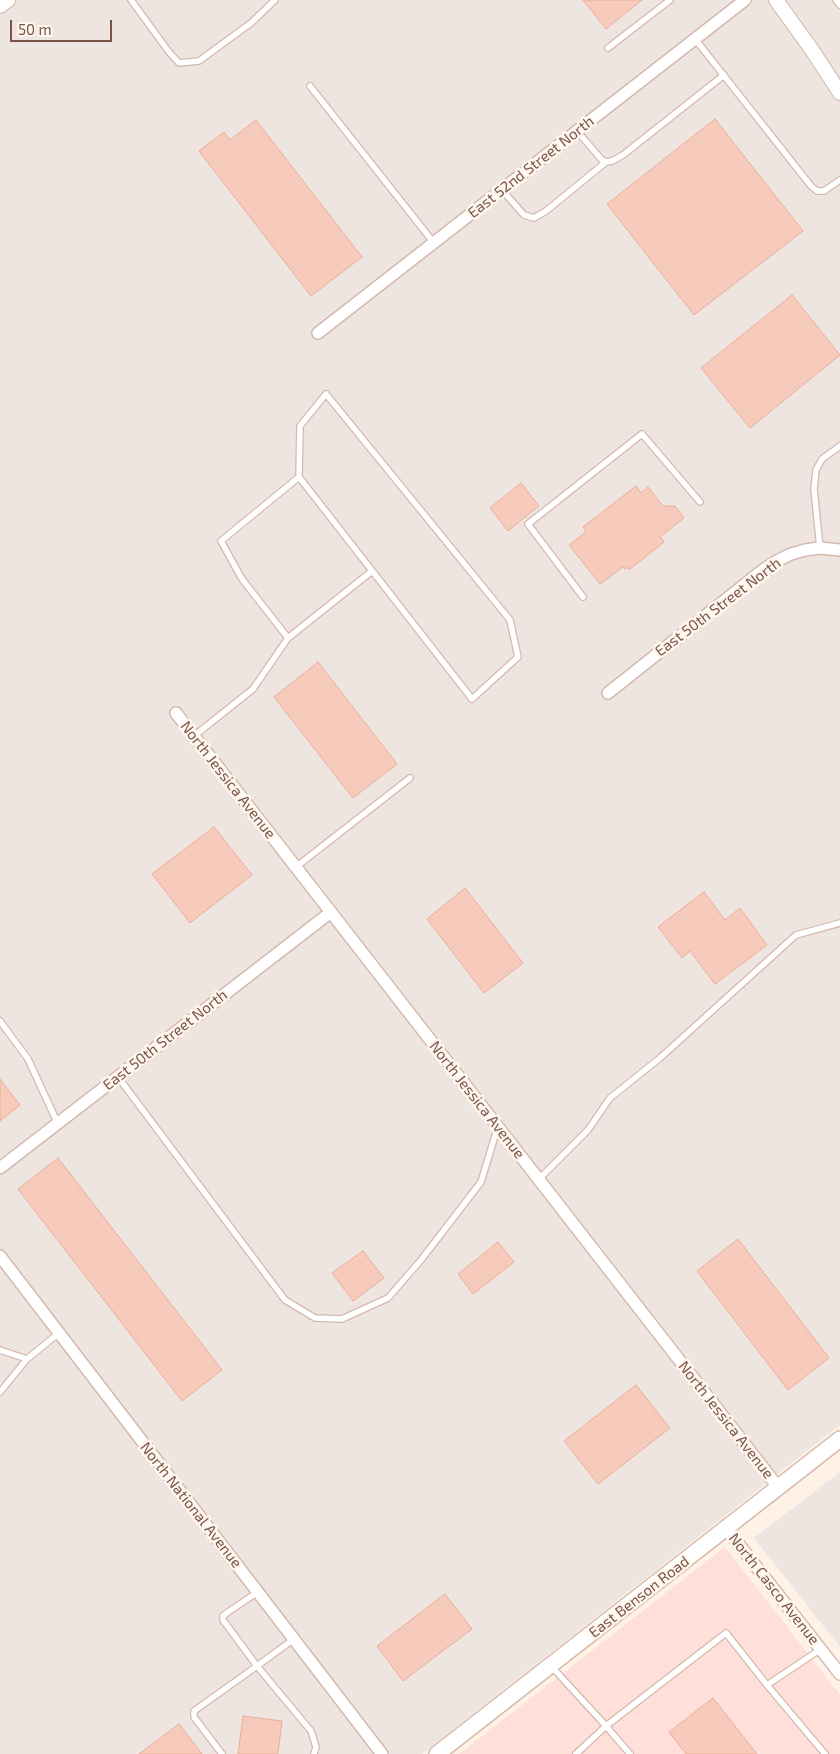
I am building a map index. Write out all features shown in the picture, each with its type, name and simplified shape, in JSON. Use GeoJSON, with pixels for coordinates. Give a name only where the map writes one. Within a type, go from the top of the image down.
{"type":"FeatureCollection","features":[{"type":"Feature","properties":{"kind":"main road","name":"East Benson Road"},"geometry":{"type":"LineString","coordinates":[[437,1754],[840,1438]]}},
{"type":"Feature","properties":{"kind":"street"},"geometry":{"type":"LineString","coordinates":[[0,6],[8,0]]}},
{"type":"Feature","properties":{"kind":"street","name":"East 52nd Street North"},"geometry":{"type":"LineString","coordinates":[[318,333],[745,0]]}},
{"type":"Feature","properties":{"kind":"street"},"geometry":{"type":"LineString","coordinates":[[776,0],[840,93]]}},
{"type":"Feature","properties":{"kind":"street","name":"East 50th Street North"},"geometry":{"type":"LineString","coordinates":[[608,693],[763,570],[791,554],[820,548],[840,550]]}},
{"type":"Feature","properties":{"kind":"street","name":"North Jessica Avenue"},"geometry":{"type":"LineString","coordinates":[[176,713],[778,1487]]}},
{"type":"Feature","properties":{"kind":"street","name":"East 50th Street North"},"geometry":{"type":"LineString","coordinates":[[0,1168],[331,912]]}},
{"type":"Feature","properties":{"kind":"street","name":"North National Avenue"},"geometry":{"type":"LineString","coordinates":[[0,1256],[382,1754]]}},
{"type":"Feature","properties":{"kind":"street","name":"North Casco Avenue"},"geometry":{"type":"LineString","coordinates":[[726,1528],[840,1674]]}},
{"type":"Feature","properties":{"kind":"lane"},"geometry":{"type":"LineString","coordinates":[[131,0],[179,63],[199,61],[251,23],[275,0]]}},
{"type":"Feature","properties":{"kind":"lane"},"geometry":{"type":"LineString","coordinates":[[608,48],[670,0]]}},
{"type":"Feature","properties":{"kind":"lane"},"geometry":{"type":"LineString","coordinates":[[836,0],[840,5]]}},
{"type":"Feature","properties":{"kind":"lane"},"geometry":{"type":"LineString","coordinates":[[695,39],[811,186],[817,191],[824,191],[840,180]]}},
{"type":"Feature","properties":{"kind":"lane"},"geometry":{"type":"LineString","coordinates":[[502,190],[524,215],[534,218],[546,211],[606,162],[623,155],[724,75]]}},
{"type":"Feature","properties":{"kind":"lane"},"geometry":{"type":"LineString","coordinates":[[310,86],[434,243]]}},
{"type":"Feature","properties":{"kind":"lane"},"geometry":{"type":"LineString","coordinates":[[578,131],[602,160],[606,162]]}},
{"type":"Feature","properties":{"kind":"lane"},"geometry":{"type":"LineString","coordinates":[[326,394],[510,620],[518,657],[472,699],[299,477],[300,426],[326,394]]}},
{"type":"Feature","properties":{"kind":"lane"},"geometry":{"type":"LineString","coordinates":[[583,597],[528,524],[642,434],[700,502]]}},
{"type":"Feature","properties":{"kind":"lane"},"geometry":{"type":"LineString","coordinates":[[820,548],[814,488],[816,470],[822,459],[840,446]]}},
{"type":"Feature","properties":{"kind":"lane"},"geometry":{"type":"LineString","coordinates":[[288,638],[242,579],[221,541],[299,477]]}},
{"type":"Feature","properties":{"kind":"lane"},"geometry":{"type":"LineString","coordinates":[[194,736],[252,689],[288,638],[372,571]]}},
{"type":"Feature","properties":{"kind":"lane"},"geometry":{"type":"LineString","coordinates":[[296,867],[410,778]]}},
{"type":"Feature","properties":{"kind":"lane"},"geometry":{"type":"LineString","coordinates":[[539,1179],[588,1130],[610,1098],[660,1058],[796,935],[840,923]]}},
{"type":"Feature","properties":{"kind":"lane"},"geometry":{"type":"LineString","coordinates":[[0,1021],[28,1059],[58,1124]]}},
{"type":"Feature","properties":{"kind":"lane"},"geometry":{"type":"LineString","coordinates":[[118,1077],[285,1300],[315,1318],[342,1319],[388,1298],[421,1260],[481,1182],[498,1126]]}},
{"type":"Feature","properties":{"kind":"lane"},"geometry":{"type":"LineString","coordinates":[[0,1392],[27,1359],[59,1333]]}},
{"type":"Feature","properties":{"kind":"lane"},"geometry":{"type":"LineString","coordinates":[[0,1350],[27,1359]]}},
{"type":"Feature","properties":{"kind":"lane"},"geometry":{"type":"LineString","coordinates":[[258,1592],[228,1612],[223,1616],[223,1620],[257,1666],[311,1732],[316,1747],[314,1754]]}},
{"type":"Feature","properties":{"kind":"lane"},"geometry":{"type":"LineString","coordinates":[[576,1754],[606,1726],[726,1633],[825,1754]]}},
{"type":"Feature","properties":{"kind":"lane"},"geometry":{"type":"LineString","coordinates":[[222,1754],[194,1717],[194,1711],[294,1640]]}},
{"type":"Feature","properties":{"kind":"lane"},"geometry":{"type":"LineString","coordinates":[[767,1685],[821,1649]]}},
{"type":"Feature","properties":{"kind":"lane"},"geometry":{"type":"LineString","coordinates":[[551,1665],[630,1754]]}},
{"type":"Feature","properties":{"kind":"shaded area"},"geometry":{"type":"Polygon","coordinates":[[[0,0],[840,0],[840,1425],[422,1754],[0,1754],[0,0]]]}},
{"type":"Feature","properties":{"kind":"shaded area"},"geometry":{"type":"Polygon","coordinates":[[[840,1472],[840,1647],[754,1538],[840,1472]]]}},
{"type":"Feature","properties":{"kind":"shaded area"},"geometry":{"type":"Polygon","coordinates":[[[725,1547],[840,1695],[840,1754],[459,1754],[725,1547]]]}},
{"type":"Feature","properties":{"kind":"building"},"geometry":{"type":"Polygon","coordinates":[[[583,0],[642,0],[606,29],[583,0]]]}},
{"type":"Feature","properties":{"kind":"building"},"geometry":{"type":"Polygon","coordinates":[[[715,119],[803,231],[694,315],[607,204],[715,119]]]}},
{"type":"Feature","properties":{"kind":"building"},"geometry":{"type":"Polygon","coordinates":[[[256,120],[362,257],[311,296],[199,151],[224,132],[230,140],[256,120]]]}},
{"type":"Feature","properties":{"kind":"building"},"geometry":{"type":"Polygon","coordinates":[[[792,295],[840,355],[750,428],[701,368],[792,295]]]}},
{"type":"Feature","properties":{"kind":"building"},"geometry":{"type":"Polygon","coordinates":[[[521,483],[539,506],[508,531],[490,508],[521,483]]]}},
{"type":"Feature","properties":{"kind":"building"},"geometry":{"type":"Polygon","coordinates":[[[636,486],[641,493],[648,487],[663,506],[675,506],[684,518],[660,537],[664,542],[629,570],[627,567],[625,569],[623,567],[600,584],[569,545],[586,532],[583,527],[636,486]]]}},
{"type":"Feature","properties":{"kind":"building"},"geometry":{"type":"Polygon","coordinates":[[[318,662],[397,764],[353,798],[274,697],[318,662]]]}},
{"type":"Feature","properties":{"kind":"building"},"geometry":{"type":"Polygon","coordinates":[[[214,827],[252,875],[190,923],[152,874],[214,827]]]}},
{"type":"Feature","properties":{"kind":"building"},"geometry":{"type":"Polygon","coordinates":[[[465,888],[523,963],[484,993],[427,919],[465,888]]]}},
{"type":"Feature","properties":{"kind":"building"},"geometry":{"type":"Polygon","coordinates":[[[704,892],[725,920],[740,908],[767,945],[715,984],[690,951],[682,958],[658,927],[704,892]]]}},
{"type":"Feature","properties":{"kind":"building"},"geometry":{"type":"Polygon","coordinates":[[[0,1079],[20,1105],[0,1121],[0,1079]]]}},
{"type":"Feature","properties":{"kind":"building"},"geometry":{"type":"Polygon","coordinates":[[[58,1158],[222,1370],[182,1401],[18,1189],[58,1158]]]}},
{"type":"Feature","properties":{"kind":"building"},"geometry":{"type":"Polygon","coordinates":[[[738,1239],[829,1358],[788,1390],[697,1271],[738,1239]]]}},
{"type":"Feature","properties":{"kind":"building"},"geometry":{"type":"Polygon","coordinates":[[[498,1242],[514,1262],[473,1294],[458,1274],[498,1242]]]}},
{"type":"Feature","properties":{"kind":"building"},"geometry":{"type":"Polygon","coordinates":[[[363,1251],[384,1278],[353,1301],[332,1273],[363,1251]]]}},
{"type":"Feature","properties":{"kind":"building"},"geometry":{"type":"Polygon","coordinates":[[[636,1385],[670,1428],[598,1484],[564,1441],[636,1385]]]}},
{"type":"Feature","properties":{"kind":"building"},"geometry":{"type":"Polygon","coordinates":[[[445,1594],[472,1629],[403,1681],[377,1646],[445,1594]]]}},
{"type":"Feature","properties":{"kind":"building"},"geometry":{"type":"Polygon","coordinates":[[[713,1698],[757,1754],[686,1754],[669,1732],[713,1698]]]}},
{"type":"Feature","properties":{"kind":"building"},"geometry":{"type":"Polygon","coordinates":[[[243,1716],[282,1721],[278,1754],[238,1754],[243,1716]]]}},
{"type":"Feature","properties":{"kind":"building"},"geometry":{"type":"Polygon","coordinates":[[[179,1724],[202,1754],[139,1754],[179,1724]]]}}]}
